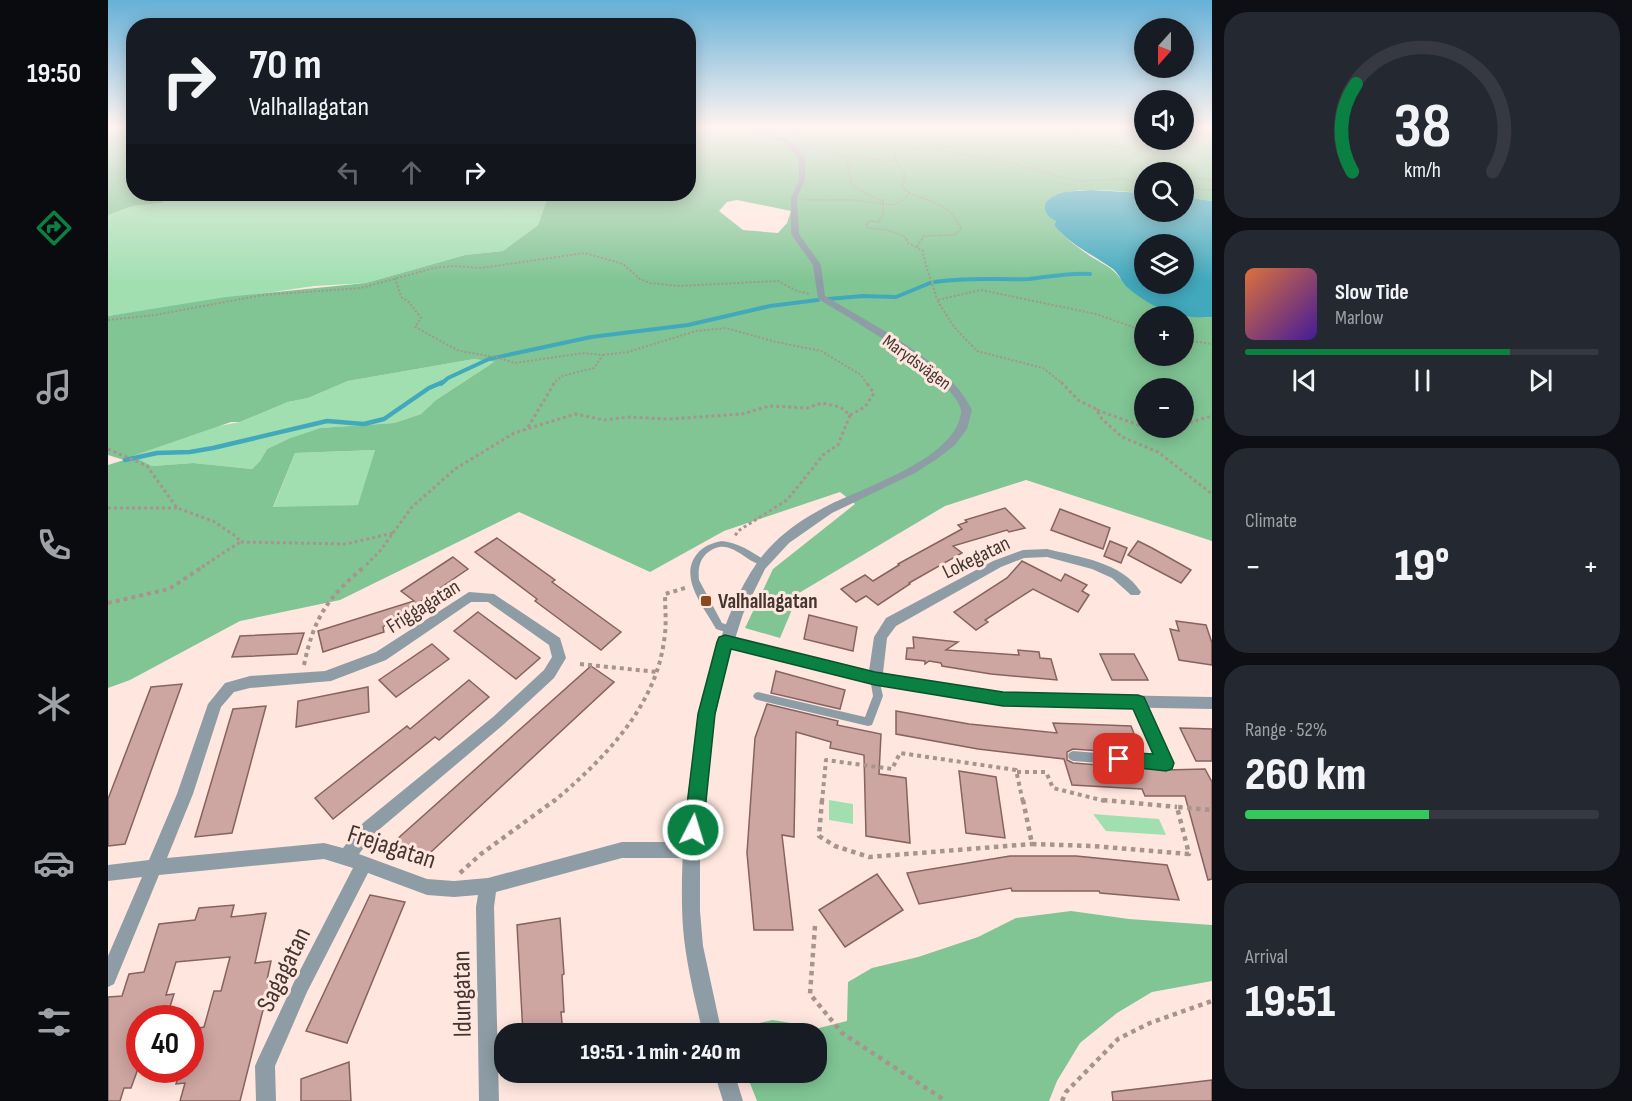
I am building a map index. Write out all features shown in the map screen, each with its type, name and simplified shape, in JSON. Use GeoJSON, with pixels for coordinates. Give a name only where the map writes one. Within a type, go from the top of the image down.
{"type":"FeatureCollection","features":[{"type":"Feature","properties":{"kind":"street"},"geometry":{"type":"LineString","coordinates":[[802,179],[794,198],[795,234],[817,265],[821,297]]}},
{"type":"Feature","properties":{"kind":"street","name":"Marydsvägen"},"geometry":{"type":"LineString","coordinates":[[711,1023],[694,946],[692,850],[706,714],[728,636],[742,601],[763,563],[793,533],[828,510],[936,456],[957,438],[966,423],[967,408],[963,397],[947,381],[915,357],[821,297]]}},
{"type":"Feature","properties":{"kind":"street","name":"Lokegatan"},"geometry":{"type":"LineString","coordinates":[[875,678],[882,636],[891,622],[997,564],[1023,554],[1047,553],[1095,565],[1116,576],[1136,592]]}},
{"type":"Feature","properties":{"kind":"street","name":"Friggagatan"},"geometry":{"type":"LineString","coordinates":[[154,869],[184,794],[215,705],[230,687],[250,682],[326,677],[381,657],[469,597],[490,597],[555,642],[559,658],[549,674],[498,721],[369,828],[346,857]]}},
{"type":"Feature","properties":{"kind":"street"},"geometry":{"type":"LineString","coordinates":[[728,636],[875,678],[1003,699],[1212,703]]}},
{"type":"Feature","properties":{"kind":"street","name":"Frejagatan"},"geometry":{"type":"LineString","coordinates":[[108,873],[324,851],[427,887],[454,889],[488,886],[622,850],[692,850]]}},
{"type":"Feature","properties":{"kind":"street","name":"Sagagatan"},"geometry":{"type":"LineString","coordinates":[[266,1101],[265,1066],[301,986],[364,864]]}},
{"type":"Feature","properties":{"kind":"street"},"geometry":{"type":"LineString","coordinates":[[108,978],[154,869]]}},
{"type":"Feature","properties":{"kind":"street","name":"Idungatan"},"geometry":{"type":"LineString","coordinates":[[488,886],[485,907],[489,1101]]}},
{"type":"Feature","properties":{"kind":"street"},"geometry":{"type":"LineString","coordinates":[[727,1083],[733,1101]]}},
{"type":"Feature","properties":{"kind":"lane"},"geometry":{"type":"LineString","coordinates":[[728,636],[719,626],[695,579],[693,566],[698,557],[707,549],[729,545],[763,563]]}},
{"type":"Feature","properties":{"kind":"lane"},"geometry":{"type":"LineString","coordinates":[[758,696],[868,722],[878,696],[875,678]]}},
{"type":"Feature","properties":{"kind":"lane"},"geometry":{"type":"LineString","coordinates":[[1073,756],[1166,763],[1138,702]]}},
{"type":"Feature","properties":{"kind":"path"},"geometry":{"type":"LineString","coordinates":[[850,179],[854,185],[883,201],[883,214],[878,222],[870,221],[866,224],[868,228],[886,230],[904,236],[908,243],[917,247],[925,257],[925,268],[931,278],[936,300],[954,327],[977,351],[1044,368],[1065,385],[1078,400],[1134,423]]}},
{"type":"Feature","properties":{"kind":"path"},"geometry":{"type":"LineString","coordinates":[[904,179],[903,187],[909,193],[947,207],[955,213],[961,229],[955,235],[924,236],[917,247]]}},
{"type":"Feature","properties":{"kind":"path"},"geometry":{"type":"LineString","coordinates":[[1076,179],[1134,182]]}},
{"type":"Feature","properties":{"kind":"path"},"geometry":{"type":"LineString","coordinates":[[1194,189],[1212,190]]}},
{"type":"Feature","properties":{"kind":"path"},"geometry":{"type":"LineString","coordinates":[[794,198],[810,201],[852,200],[884,205],[904,200],[909,193]]}},
{"type":"Feature","properties":{"kind":"path"},"geometry":{"type":"LineString","coordinates":[[108,320],[155,315],[262,296],[311,290],[347,290],[434,267],[481,268],[585,253],[623,264],[640,279],[650,283],[677,286],[778,281],[797,291],[821,297]]}},
{"type":"Feature","properties":{"kind":"path"},"geometry":{"type":"LineString","coordinates":[[395,278],[400,297],[408,301],[421,318],[415,327],[421,332],[433,335],[459,351],[498,357],[515,363],[584,353],[603,355],[637,349],[696,331],[726,328],[748,332],[776,342],[821,351],[861,375],[874,393],[865,407],[850,416],[838,445],[827,448],[802,484],[785,502],[738,531],[729,545]]}},
{"type":"Feature","properties":{"kind":"path"},"geometry":{"type":"LineString","coordinates":[[936,300],[981,290],[1096,314],[1134,327]]}},
{"type":"Feature","properties":{"kind":"path"},"geometry":{"type":"LineString","coordinates":[[1194,341],[1212,344]]}},
{"type":"Feature","properties":{"kind":"path"},"geometry":{"type":"LineString","coordinates":[[528,427],[553,388],[553,384],[562,376],[594,368],[603,355]]}},
{"type":"Feature","properties":{"kind":"path"},"geometry":{"type":"LineString","coordinates":[[302,678],[309,634],[322,609],[333,595],[379,555],[412,507],[455,469],[493,445],[528,427],[550,423],[574,414],[604,420],[629,417],[668,419],[742,414],[769,406],[807,408],[822,403],[840,407],[850,416]]}},
{"type":"Feature","properties":{"kind":"path"},"geometry":{"type":"LineString","coordinates":[[1096,409],[1102,419],[1122,437],[1158,452],[1212,494]]}},
{"type":"Feature","properties":{"kind":"path"},"geometry":{"type":"LineString","coordinates":[[1194,421],[1212,416]]}},
{"type":"Feature","properties":{"kind":"path"},"geometry":{"type":"LineString","coordinates":[[108,449],[136,459],[147,466],[177,508]]}},
{"type":"Feature","properties":{"kind":"path"},"geometry":{"type":"LineString","coordinates":[[108,508],[177,508],[213,521],[237,537],[240,542]]}},
{"type":"Feature","properties":{"kind":"path"},"geometry":{"type":"LineString","coordinates":[[108,603],[169,589],[240,542],[346,544],[393,533]]}},
{"type":"Feature","properties":{"kind":"path"},"geometry":{"type":"LineString","coordinates":[[454,889],[461,871],[564,795],[616,742],[649,695],[657,672],[664,646],[665,594],[687,588],[695,592]]}},
{"type":"Feature","properties":{"kind":"path"},"geometry":{"type":"LineString","coordinates":[[580,664],[606,664],[631,670],[657,672]]}},
{"type":"Feature","properties":{"kind":"path"},"geometry":{"type":"LineString","coordinates":[[1177,807],[1189,854],[1092,846],[1032,844],[978,850],[869,856],[835,846],[819,836],[826,759],[892,769],[900,753],[970,761],[1017,772],[1046,772],[1053,788],[1115,803],[1177,807],[1212,810]]}},
{"type":"Feature","properties":{"kind":"path"},"geometry":{"type":"LineString","coordinates":[[1017,772],[1032,844]]}},
{"type":"Feature","properties":{"kind":"path"},"geometry":{"type":"LineString","coordinates":[[815,926],[810,994],[842,1033],[946,1101]]}},
{"type":"Feature","properties":{"kind":"path"},"geometry":{"type":"LineString","coordinates":[[1062,1101],[1066,1092],[1118,1039],[1150,1023],[1212,1001]]}},
{"type":"Feature","properties":{"kind":"green space"},"geometry":{"type":"Polygon","coordinates":[[[108,179],[126,179],[126,201],[165,201],[133,206],[108,215],[108,179]]]}},
{"type":"Feature","properties":{"kind":"green space"},"geometry":{"type":"Polygon","coordinates":[[[696,179],[1134,179],[1134,192],[1107,190],[1066,192],[1046,202],[1056,221],[1054,225],[1062,234],[1085,253],[1110,268],[1134,288],[1134,294],[1141,294],[1159,306],[1134,306],[1134,366],[1194,366],[1194,317],[1212,317],[1212,541],[1026,480],[945,506],[799,593],[780,638],[745,628],[773,569],[855,504],[840,492],[724,531],[650,572],[519,512],[340,600],[240,621],[130,680],[108,688],[108,465],[124,460],[108,455],[108,316],[226,297],[366,283],[465,255],[503,251],[538,225],[547,201],[696,201],[696,179]],[[737,200],[727,202],[719,211],[743,230],[778,233],[787,223],[791,211],[737,200]],[[474,359],[348,381],[240,422],[231,422],[133,456],[152,466],[193,463],[252,469],[267,449],[320,428],[394,423],[421,414],[436,400],[494,362],[474,359]],[[375,450],[295,453],[273,507],[358,505],[375,450]]]}},
{"type":"Feature","properties":{"kind":"green space"},"geometry":{"type":"Polygon","coordinates":[[[1194,179],[1212,179],[1212,201],[1194,198],[1194,179]]]}},
{"type":"Feature","properties":{"kind":"green space"},"geometry":{"type":"Polygon","coordinates":[[[165,201],[548,201],[538,225],[503,251],[465,255],[366,283],[314,286],[108,316],[108,215],[133,206],[165,201]]]}},
{"type":"Feature","properties":{"kind":"green space"},"geometry":{"type":"Polygon","coordinates":[[[474,359],[494,362],[436,400],[421,414],[394,423],[320,428],[267,449],[252,469],[193,463],[152,466],[133,456],[219,426],[240,422],[348,381],[474,359]]]}},
{"type":"Feature","properties":{"kind":"green space"},"geometry":{"type":"Polygon","coordinates":[[[375,450],[359,505],[273,508],[295,453],[375,450]]]}},
{"type":"Feature","properties":{"kind":"green space"},"geometry":{"type":"Polygon","coordinates":[[[829,800],[853,804],[853,824],[829,820],[829,800]]]}},
{"type":"Feature","properties":{"kind":"green space"},"geometry":{"type":"Polygon","coordinates":[[[1093,814],[1159,819],[1166,835],[1106,831],[1093,814]]]}},
{"type":"Feature","properties":{"kind":"green space"},"geometry":{"type":"Polygon","coordinates":[[[1071,911],[1129,919],[1212,925],[1212,981],[1152,992],[1117,1013],[1080,1043],[1057,1081],[1049,1101],[757,1101],[750,1083],[827,1083],[827,1026],[847,1021],[848,982],[872,968],[918,957],[978,937],[1016,918],[1071,911]]]}},
{"type":"Feature","properties":{"kind":"green space"},"geometry":{"type":"Polygon","coordinates":[[[773,1020],[790,1023],[759,1023],[773,1020]]]}},
{"type":"Feature","properties":{"kind":"water"},"geometry":{"type":"Polygon","coordinates":[[[1073,191],[1134,192],[1134,222],[1194,222],[1194,198],[1212,201],[1212,317],[1194,317],[1194,306],[1154,306],[1136,294],[1194,294],[1194,234],[1134,234],[1134,292],[1113,269],[1074,244],[1060,232],[1054,225],[1056,221],[1046,213],[1046,202],[1056,195],[1073,191]]]}},
{"type":"Feature","properties":{"kind":"building"},"geometry":{"type":"Polygon","coordinates":[[[1005,508],[1025,528],[1009,532],[1007,530],[953,546],[962,553],[909,583],[878,605],[866,596],[856,602],[841,589],[865,575],[873,581],[898,564],[962,529],[958,525],[967,522],[965,520],[1005,508]]]}},
{"type":"Feature","properties":{"kind":"building"},"geometry":{"type":"Polygon","coordinates":[[[1060,509],[1110,528],[1103,549],[1051,530],[1060,509]]]}},
{"type":"Feature","properties":{"kind":"building"},"geometry":{"type":"Polygon","coordinates":[[[497,538],[555,580],[552,582],[621,632],[601,650],[535,601],[537,599],[475,552],[497,538]]]}},
{"type":"Feature","properties":{"kind":"building"},"geometry":{"type":"Polygon","coordinates":[[[1110,541],[1127,548],[1121,563],[1104,556],[1110,541]]]}},
{"type":"Feature","properties":{"kind":"building"},"geometry":{"type":"Polygon","coordinates":[[[1138,541],[1191,570],[1181,583],[1128,555],[1138,541]]]}},
{"type":"Feature","properties":{"kind":"building"},"geometry":{"type":"Polygon","coordinates":[[[453,557],[468,569],[383,627],[384,632],[323,652],[318,631],[414,601],[401,591],[453,557]]]}},
{"type":"Feature","properties":{"kind":"building"},"geometry":{"type":"Polygon","coordinates":[[[1022,561],[1061,581],[1065,574],[1087,585],[1082,591],[1089,595],[1078,612],[1033,589],[985,620],[988,622],[976,630],[954,612],[1007,578],[1022,561]]]}},
{"type":"Feature","properties":{"kind":"building"},"geometry":{"type":"Polygon","coordinates":[[[478,612],[540,658],[516,679],[454,631],[478,612]]]}},
{"type":"Feature","properties":{"kind":"building"},"geometry":{"type":"Polygon","coordinates":[[[809,615],[857,627],[853,651],[804,639],[809,615]]]}},
{"type":"Feature","properties":{"kind":"building"},"geometry":{"type":"Polygon","coordinates":[[[1176,621],[1206,625],[1212,643],[1212,665],[1179,660],[1170,629],[1179,631],[1176,621]]]}},
{"type":"Feature","properties":{"kind":"building"},"geometry":{"type":"Polygon","coordinates":[[[304,633],[297,654],[232,657],[240,636],[304,633]]]}},
{"type":"Feature","properties":{"kind":"building"},"geometry":{"type":"Polygon","coordinates":[[[913,637],[958,642],[946,650],[1019,655],[1018,650],[1039,652],[1040,658],[1051,659],[1057,680],[991,674],[942,666],[941,663],[929,661],[925,664],[925,661],[906,659],[907,648],[914,648],[913,637]]]}},
{"type":"Feature","properties":{"kind":"building"},"geometry":{"type":"Polygon","coordinates":[[[432,644],[449,659],[396,697],[379,680],[432,644]]]}},
{"type":"Feature","properties":{"kind":"building"},"geometry":{"type":"Polygon","coordinates":[[[1100,654],[1134,654],[1148,680],[1112,680],[1100,654]]]}},
{"type":"Feature","properties":{"kind":"building"},"geometry":{"type":"Polygon","coordinates":[[[591,666],[614,682],[418,864],[396,840],[591,666]]]}},
{"type":"Feature","properties":{"kind":"building"},"geometry":{"type":"Polygon","coordinates":[[[776,671],[845,690],[840,709],[771,693],[776,671]]]}},
{"type":"Feature","properties":{"kind":"building"},"geometry":{"type":"Polygon","coordinates":[[[469,680],[489,697],[439,740],[435,737],[333,819],[315,798],[407,726],[410,729],[469,680]]]}},
{"type":"Feature","properties":{"kind":"building"},"geometry":{"type":"Polygon","coordinates":[[[182,684],[125,844],[108,846],[108,799],[151,687],[182,684]]]}},
{"type":"Feature","properties":{"kind":"building"},"geometry":{"type":"Polygon","coordinates":[[[368,687],[369,712],[296,727],[298,701],[368,687]]]}},
{"type":"Feature","properties":{"kind":"building"},"geometry":{"type":"Polygon","coordinates":[[[767,704],[838,721],[837,725],[881,734],[879,774],[906,778],[910,843],[866,836],[864,755],[830,748],[831,742],[796,732],[794,837],[782,835],[793,930],[754,930],[747,853],[755,738],[767,704]]]}},
{"type":"Feature","properties":{"kind":"building"},"geometry":{"type":"Polygon","coordinates":[[[266,706],[232,833],[195,837],[233,709],[266,706]]]}},
{"type":"Feature","properties":{"kind":"building"},"geometry":{"type":"Polygon","coordinates":[[[896,711],[969,724],[1057,733],[1053,723],[1131,726],[1142,754],[1073,749],[1067,752],[1067,760],[1073,763],[1165,770],[1205,769],[1212,782],[1212,879],[1208,880],[1185,796],[1145,796],[1142,789],[1072,785],[1064,759],[978,749],[896,734],[896,711]]]}},
{"type":"Feature","properties":{"kind":"building"},"geometry":{"type":"Polygon","coordinates":[[[1180,728],[1212,729],[1212,761],[1196,761],[1180,728]]]}},
{"type":"Feature","properties":{"kind":"building"},"geometry":{"type":"Polygon","coordinates":[[[959,771],[996,777],[1005,838],[966,833],[959,771]]]}},
{"type":"Feature","properties":{"kind":"building"},"geometry":{"type":"Polygon","coordinates":[[[1010,856],[1076,856],[1167,865],[1179,900],[1100,893],[1099,891],[1012,891],[1011,888],[919,904],[907,873],[1010,856]]]}},
{"type":"Feature","properties":{"kind":"building"},"geometry":{"type":"Polygon","coordinates":[[[877,874],[903,910],[845,947],[819,910],[877,874]]]}},
{"type":"Feature","properties":{"kind":"building"},"geometry":{"type":"Polygon","coordinates":[[[370,895],[405,902],[347,1043],[306,1031],[370,895]]]}},
{"type":"Feature","properties":{"kind":"building"},"geometry":{"type":"Polygon","coordinates":[[[234,905],[231,917],[266,913],[255,963],[271,961],[267,980],[280,979],[274,1009],[263,1010],[240,1101],[180,1101],[185,1083],[204,1083],[204,1027],[214,991],[221,991],[230,957],[176,962],[166,995],[174,994],[170,1005],[126,1005],[126,1083],[133,1083],[131,1088],[124,1088],[120,1101],[108,1101],[108,997],[122,996],[129,974],[144,972],[159,924],[195,920],[199,908],[234,905]]]}},
{"type":"Feature","properties":{"kind":"building"},"geometry":{"type":"Polygon","coordinates":[[[560,918],[564,974],[562,975],[564,1012],[561,1012],[562,1023],[522,1023],[517,925],[560,918]]]}},
{"type":"Feature","properties":{"kind":"building"},"geometry":{"type":"Polygon","coordinates":[[[349,1062],[351,1101],[301,1101],[301,1079],[349,1062]]]}},
{"type":"Feature","properties":{"kind":"building"},"geometry":{"type":"Polygon","coordinates":[[[1212,1080],[1212,1101],[1113,1101],[1112,1092],[1212,1080]]]}},
{"type":"Feature","properties":{"kind":"waterway"},"geometry":{"type":"LineString","coordinates":[[935,282],[970,279],[1029,279],[1067,274],[1090,274]]}},
{"type":"Feature","properties":{"kind":"waterway"},"geometry":{"type":"LineString","coordinates":[[828,299],[863,296],[896,297],[930,283]]}},
{"type":"Feature","properties":{"kind":"waterway"},"geometry":{"type":"LineString","coordinates":[[441,384],[448,378],[489,359],[591,337],[688,325],[770,306],[818,300]]}},
{"type":"Feature","properties":{"kind":"waterway"},"geometry":{"type":"LineString","coordinates":[[125,460],[157,453],[190,452],[213,448],[327,421],[364,424],[384,419],[429,388],[443,382]]}},
{"type":"Feature","properties":{"kind":"place","name":"Valhallagatan"},"geometry":{"type":"Point","coordinates":[706,601]}},
{"type":"Feature","properties":{"kind":"route"},"geometry":{"type":"LineString","coordinates":[[693,830],[706,714],[725,642],[875,678],[1003,699],[1138,702],[1166,763],[1119,759]]}}]}
